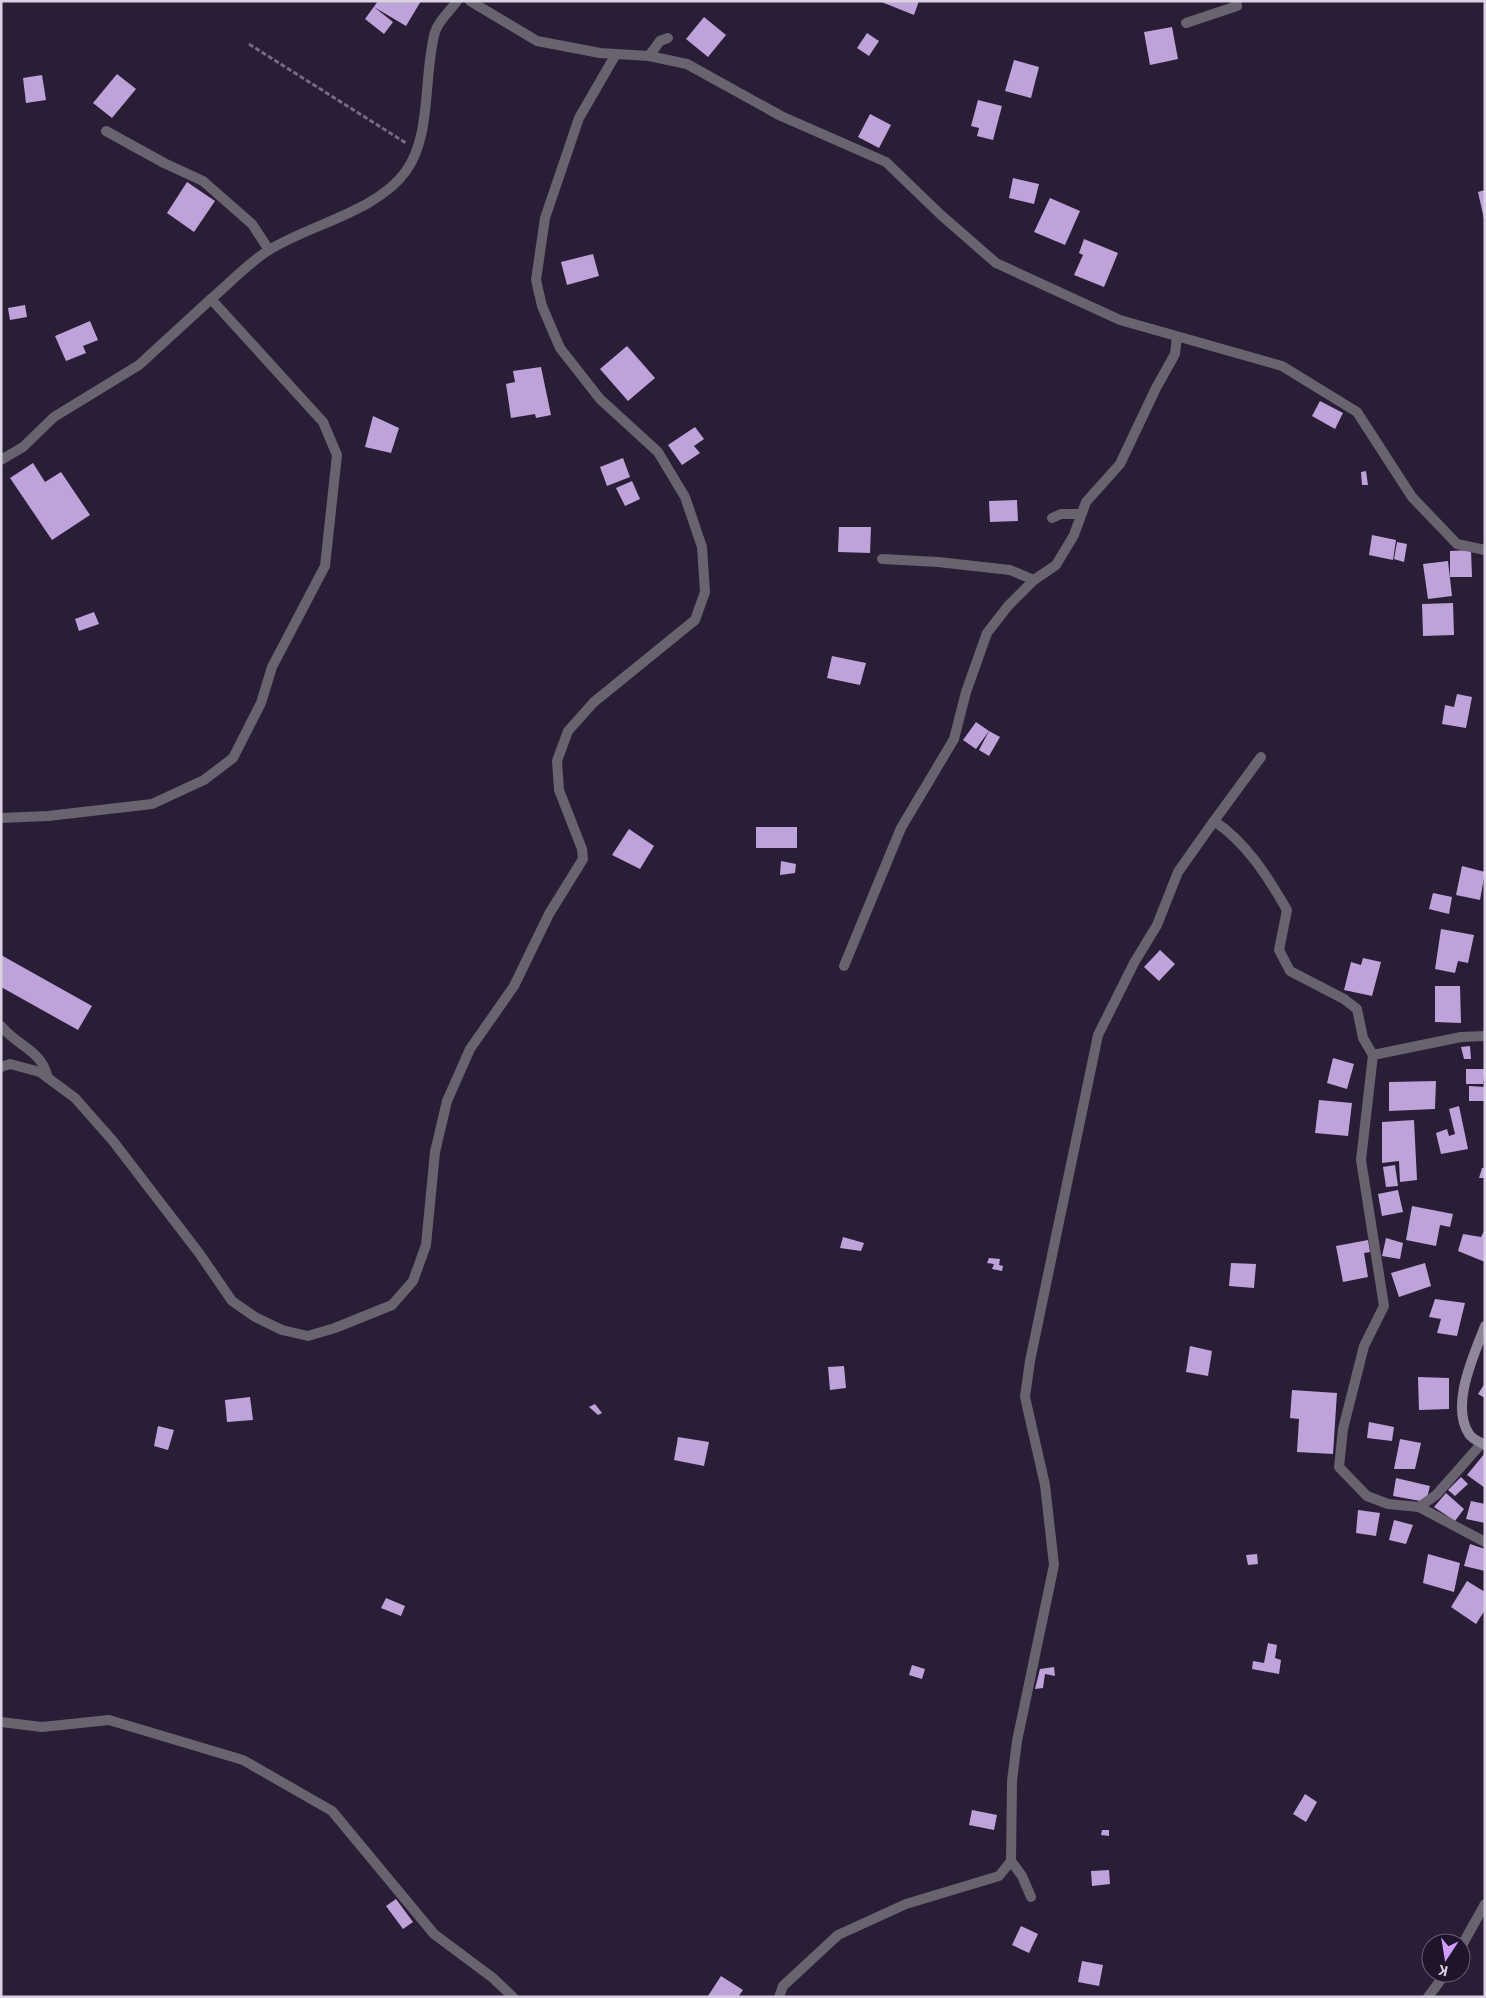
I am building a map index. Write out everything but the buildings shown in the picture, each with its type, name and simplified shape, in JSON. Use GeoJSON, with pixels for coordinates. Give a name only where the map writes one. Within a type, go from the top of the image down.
{"type":"FeatureCollection","features":[{"type":"Feature","properties":{"kind":"main road"},"geometry":{"type":"LineString","coordinates":[[1484,1444],[1469,1435],[1462,1415],[1465,1378],[1485,1326]]}},
{"type":"Feature","properties":{"kind":"street"},"geometry":{"type":"LineString","coordinates":[[1,460],[23,447],[54,417],[138,365],[269,250],[383,194],[406,172],[417,150],[423,132],[426,86],[436,30],[457,1]]}},
{"type":"Feature","properties":{"kind":"street"},"geometry":{"type":"LineString","coordinates":[[470,1],[537,41],[616,54],[649,56],[687,64],[781,116],[886,162],[940,215],[996,263],[1120,320],[1282,366],[1356,412],[1412,497],[1457,544],[1485,550]]}},
{"type":"Feature","properties":{"kind":"street"},"geometry":{"type":"LineString","coordinates":[[1186,23],[1237,6],[1236,1]]}},
{"type":"Feature","properties":{"kind":"street"},"geometry":{"type":"LineString","coordinates":[[649,56],[660,41],[668,38]]}},
{"type":"Feature","properties":{"kind":"street"},"geometry":{"type":"LineString","coordinates":[[1,1067],[10,1064],[40,1072],[75,1098],[113,1141],[199,1253],[232,1301],[254,1317],[282,1330],[308,1336],[335,1328],[392,1304],[413,1281],[426,1245],[436,1152],[448,1101],[470,1050],[514,986],[549,914],[583,859],[582,848],[559,790],[557,761],[568,731],[594,702],[695,620],[706,592],[702,547],[686,497],[658,452],[600,399],[560,348],[542,306],[536,280],[545,218],[579,118],[616,54]]}},
{"type":"Feature","properties":{"kind":"street"},"geometry":{"type":"LineString","coordinates":[[106,130],[164,163],[203,181],[252,224],[269,250]]}},
{"type":"Feature","properties":{"kind":"street"},"geometry":{"type":"LineString","coordinates":[[1,818],[48,816],[152,804],[204,780],[233,758],[261,703],[272,667],[325,566],[338,455],[323,422],[211,299]]}},
{"type":"Feature","properties":{"kind":"street"},"geometry":{"type":"LineString","coordinates":[[844,966],[901,828],[954,739],[966,692],[987,633],[1008,606],[1034,580],[1056,565],[1074,535],[1086,502],[1120,464],[1175,354],[1177,337]]}},
{"type":"Feature","properties":{"kind":"street"},"geometry":{"type":"LineString","coordinates":[[1052,518],[1062,514],[1081,514]]}},
{"type":"Feature","properties":{"kind":"street"},"geometry":{"type":"LineString","coordinates":[[882,559],[938,562],[1010,570],[1034,580]]}},
{"type":"Feature","properties":{"kind":"street"},"geometry":{"type":"LineString","coordinates":[[1031,1897],[1022,1876],[1011,1861],[1012,1781],[1017,1741],[1054,1565],[1045,1485],[1025,1397],[1030,1361],[1098,1035],[1134,963],[1157,925],[1178,872],[1261,757]]}},
{"type":"Feature","properties":{"kind":"street"},"geometry":{"type":"LineString","coordinates":[[1214,822],[1234,834],[1272,885],[1287,910],[1279,950],[1290,971],[1357,1009],[1363,1038],[1373,1055],[1361,1160],[1384,1306],[1364,1346],[1343,1429],[1339,1467],[1367,1496],[1388,1504],[1419,1507],[1485,1542]]}},
{"type":"Feature","properties":{"kind":"street"},"geometry":{"type":"LineString","coordinates":[[1,1026],[6,1032],[27,1046],[44,1064],[48,1078]]}},
{"type":"Feature","properties":{"kind":"street"},"geometry":{"type":"LineString","coordinates":[[1373,1055],[1461,1037],[1485,1036]]}},
{"type":"Feature","properties":{"kind":"street"},"geometry":{"type":"LineString","coordinates":[[1419,1507],[1436,1494],[1484,1444]]}},
{"type":"Feature","properties":{"kind":"street"},"geometry":{"type":"LineString","coordinates":[[1,1722],[42,1727],[109,1720],[243,1760],[332,1811],[434,1934],[493,1978],[513,1997]]}},
{"type":"Feature","properties":{"kind":"street"},"geometry":{"type":"LineString","coordinates":[[779,1997],[783,1986],[838,1935],[906,1904],[999,1876],[1011,1861]]}},
{"type":"Feature","properties":{"kind":"street"},"geometry":{"type":"LineString","coordinates":[[1469,1933],[1485,1904]]}},
{"type":"Feature","properties":{"kind":"street"},"geometry":{"type":"LineString","coordinates":[[1428,1997],[1438,1983]]}},
{"type":"Feature","properties":{"kind":"path"},"geometry":{"type":"LineString","coordinates":[[249,44],[417,150]]}}]}
